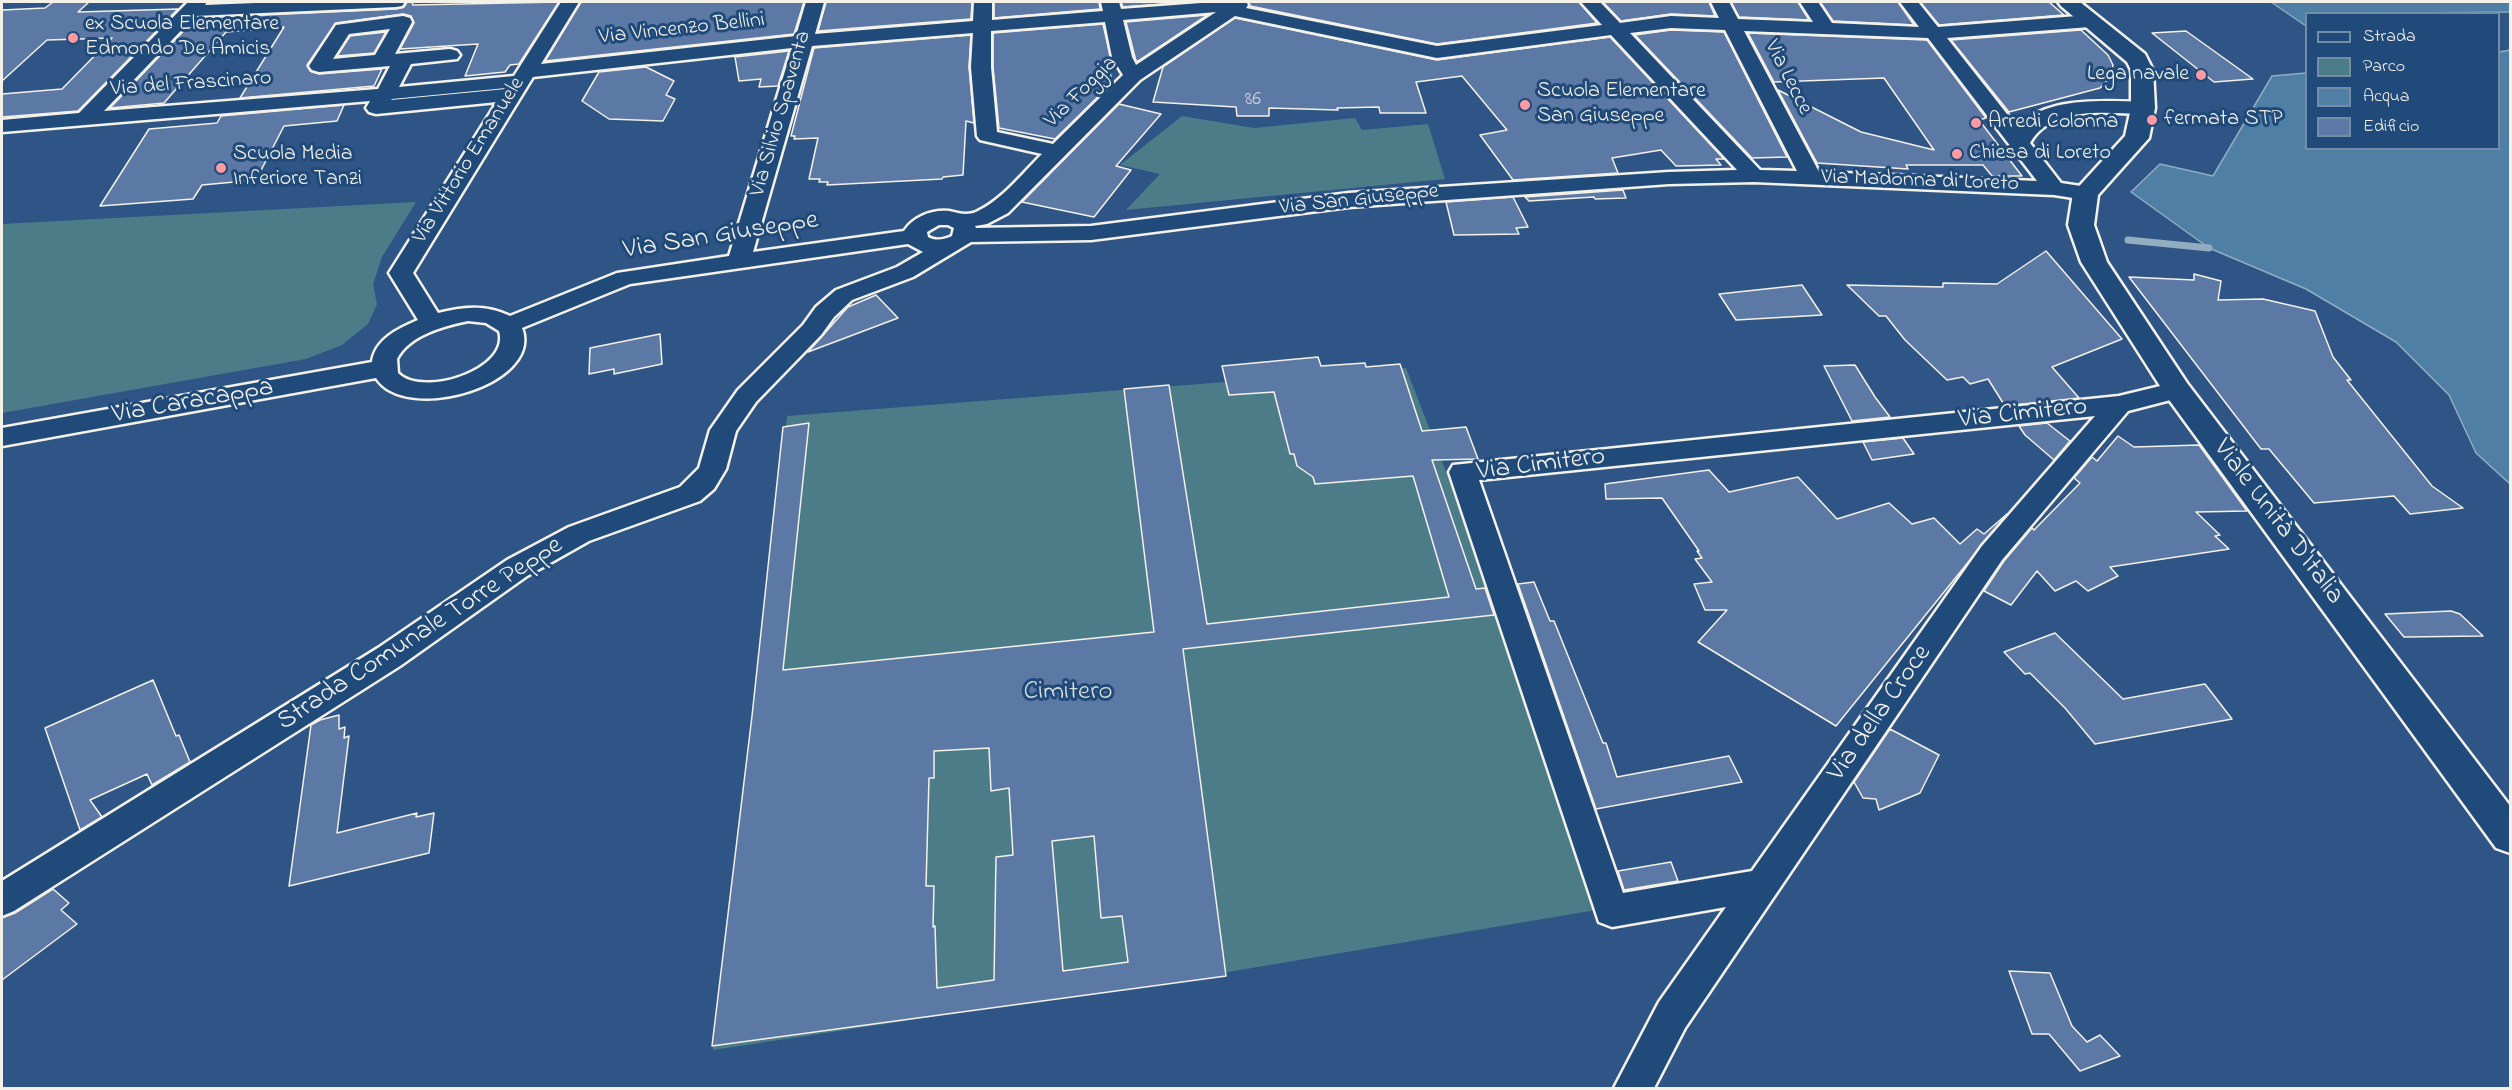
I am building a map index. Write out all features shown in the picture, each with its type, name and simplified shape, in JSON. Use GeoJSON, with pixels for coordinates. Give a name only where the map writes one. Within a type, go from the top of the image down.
{"type":"FeatureCollection","features":[{"type":"Feature","properties":{"kind":"street"},"geometry":{"type":"LineString","coordinates":[[87,117],[194,6],[396,2]]}},
{"type":"Feature","properties":{"kind":"street","name":"Via Vittorio Emanuele"},"geometry":{"type":"LineString","coordinates":[[431,322],[401,273],[570,2]]}},
{"type":"Feature","properties":{"kind":"street","name":"Via Silvio Spaventa"},"geometry":{"type":"LineString","coordinates":[[740,262],[814,2]]}},
{"type":"Feature","properties":{"kind":"street"},"geometry":{"type":"LineString","coordinates":[[983,2],[981,67],[987,136],[1056,151]]}},
{"type":"Feature","properties":{"kind":"street"},"geometry":{"type":"LineString","coordinates":[[1590,2],[1754,176]]}},
{"type":"Feature","properties":{"kind":"street","name":"Via Lecce"},"geometry":{"type":"LineString","coordinates":[[1720,2],[1811,177]]}},
{"type":"Feature","properties":{"kind":"street"},"geometry":{"type":"LineString","coordinates":[[1809,2],[1826,28]]}},
{"type":"Feature","properties":{"kind":"street"},"geometry":{"type":"LineString","coordinates":[[1909,2],[2054,188]]}},
{"type":"Feature","properties":{"kind":"street"},"geometry":{"type":"LineString","coordinates":[[2068,2],[2137,59],[2142,70],[2143,108],[2137,138],[2086,193]]}},
{"type":"Feature","properties":{"kind":"street","name":"Via Vincenzo Bellini"},"geometry":{"type":"LineString","coordinates":[[518,83],[803,41],[982,26],[1111,9],[1238,5],[1437,52],[1671,22],[1932,33],[2090,21]]}},
{"type":"Feature","properties":{"kind":"street","name":"Via Foggia"},"geometry":{"type":"LineString","coordinates":[[957,234],[1000,208],[1133,76],[1238,5]]}},
{"type":"Feature","properties":{"kind":"street"},"geometry":{"type":"LineString","coordinates":[[1111,9],[1122,57],[1133,76]]}},
{"type":"Feature","properties":{"kind":"street"},"geometry":{"type":"LineString","coordinates":[[381,62],[450,54]]}},
{"type":"Feature","properties":{"kind":"street"},"geometry":{"type":"LineString","coordinates":[[385,94],[403,60]]}},
{"type":"Feature","properties":{"kind":"street","name":"Via del Frascinaro"},"geometry":{"type":"LineString","coordinates":[[2,126],[87,117],[518,83]]}},
{"type":"Feature","properties":{"kind":"street"},"geometry":{"type":"LineString","coordinates":[[2019,143],[2023,132],[2044,117],[2070,109],[2143,108]]}},
{"type":"Feature","properties":{"kind":"street","name":"Via Madonna di Loreto"},"geometry":{"type":"LineString","coordinates":[[1754,176],[2054,188],[2086,193]]}},
{"type":"Feature","properties":{"kind":"street","name":"Via San Giuseppe"},"geometry":{"type":"LineString","coordinates":[[508,325],[625,278],[914,236],[922,245],[929,247],[957,234],[1091,232],[1349,200],[1440,192],[1669,178],[1754,176]]}},
{"type":"Feature","properties":{"kind":"street","name":"Viale Unità D'Italia"},"geometry":{"type":"LineString","coordinates":[[2086,193],[2082,225],[2094,262],[2177,390],[2511,836]]}},
{"type":"Feature","properties":{"kind":"street","name":"Strada Comunale Torre Peppe"},"geometry":{"type":"LineString","coordinates":[[2,900],[379,663],[517,568],[579,534],[690,494],[704,482],[712,469],[723,430],[747,396],[812,330],[825,312],[844,295],[905,272],[957,234]]}},
{"type":"Feature","properties":{"kind":"street"},"geometry":{"type":"LineString","coordinates":[[468,314],[498,318],[508,325],[514,336],[512,349],[502,362],[465,384],[441,390],[419,391],[401,387],[389,379],[384,368],[387,355],[396,342],[431,322],[468,314]]}},
{"type":"Feature","properties":{"kind":"street","name":"Via Caracappa"},"geometry":{"type":"LineString","coordinates":[[2,436],[384,368]]}},
{"type":"Feature","properties":{"kind":"street"},"geometry":{"type":"LineString","coordinates":[[2120,405],[2177,390]]}},
{"type":"Feature","properties":{"kind":"street","name":"Via della Croce"},"geometry":{"type":"LineString","coordinates":[[1633,1089],[1672,1015],[1992,553],[2120,405]]}},
{"type":"Feature","properties":{"kind":"street","name":"Via Cimitero"},"geometry":{"type":"LineString","coordinates":[[1762,885],[1612,911],[1464,472],[2120,405]]}},
{"type":"Feature","properties":{"kind":"green space"},"geometry":{"type":"Polygon","coordinates":[[[1182,116],[1254,128],[1355,118],[1362,130],[1428,124],[1445,179],[1126,210],[1160,174],[1120,165],[1182,116]]]}},
{"type":"Feature","properties":{"kind":"green space"},"geometry":{"type":"Polygon","coordinates":[[[416,202],[382,257],[373,284],[377,304],[368,324],[342,345],[306,359],[2,413],[2,224],[416,202]]]}},
{"type":"Feature","properties":{"kind":"green space","name":"Cimitero"},"geometry":{"type":"Polygon","coordinates":[[[1406,368],[1614,907],[1228,972],[713,1050],[787,416],[1406,368]]]}},
{"type":"Feature","properties":{"kind":"water"},"geometry":{"type":"Polygon","coordinates":[[[2271,2],[2510,2],[2510,12],[2305,12],[2305,25],[2271,2]]]}},
{"type":"Feature","properties":{"kind":"water"},"geometry":{"type":"Polygon","coordinates":[[[2510,50],[2510,484],[2476,453],[2449,395],[2396,342],[2306,289],[2209,248],[2131,192],[2160,164],[2213,176],[2272,76],[2305,73],[2305,150],[2500,150],[2500,52],[2510,50]]]}},
{"type":"Feature","properties":{"kind":"building","name":"ex Scuola Elementare Edmondo De Amicis"},"geometry":{"type":"Polygon","coordinates":[[[53,2],[89,2],[78,12],[178,9],[78,111],[2,117],[2,94],[62,89],[112,38],[47,40],[2,81],[2,10],[45,8],[53,2]]]}},
{"type":"Feature","properties":{"kind":"building"},"geometry":{"type":"Polygon","coordinates":[[[407,2],[412,2],[413,5],[559,2],[519,64],[510,65],[505,72],[465,76],[478,44],[400,49],[414,23],[411,16],[403,14],[336,23],[307,65],[310,71],[319,74],[382,69],[374,86],[240,98],[284,27],[226,32],[164,103],[110,108],[196,18],[396,9],[404,7],[407,2]]]}},
{"type":"Feature","properties":{"kind":"building"},"geometry":{"type":"Polygon","coordinates":[[[581,2],[804,2],[794,34],[545,61],[581,2]]]}},
{"type":"Feature","properties":{"kind":"building"},"geometry":{"type":"Polygon","coordinates":[[[826,2],[972,2],[971,19],[818,31],[826,2]]]}},
{"type":"Feature","properties":{"kind":"building"},"geometry":{"type":"Polygon","coordinates":[[[994,2],[1099,2],[1100,9],[994,18],[994,2]]]}},
{"type":"Feature","properties":{"kind":"building"},"geometry":{"type":"Polygon","coordinates":[[[1121,2],[1191,2],[1123,7],[1121,2]]]}},
{"type":"Feature","properties":{"kind":"building"},"geometry":{"type":"Polygon","coordinates":[[[1248,2],[1579,2],[1597,23],[1437,44],[1250,6],[1248,2]]]}},
{"type":"Feature","properties":{"kind":"building"},"geometry":{"type":"Polygon","coordinates":[[[1603,2],[1709,2],[1715,16],[1671,14],[1621,21],[1603,2]]]}},
{"type":"Feature","properties":{"kind":"building"},"geometry":{"type":"Polygon","coordinates":[[[1731,2],[1798,2],[1809,20],[1739,17],[1731,2]]]}},
{"type":"Feature","properties":{"kind":"building"},"geometry":{"type":"Polygon","coordinates":[[[1820,2],[1898,2],[1914,25],[1833,21],[1820,2]]]}},
{"type":"Feature","properties":{"kind":"building"},"geometry":{"type":"Polygon","coordinates":[[[1920,2],[2049,2],[2064,15],[1939,25],[1920,2]]]}},
{"type":"Feature","properties":{"kind":"building"},"geometry":{"type":"Polygon","coordinates":[[[1207,15],[1138,61],[1136,61],[1126,22],[1207,15]]]}},
{"type":"Feature","properties":{"kind":"building"},"geometry":{"type":"Polygon","coordinates":[[[1235,18],[1437,60],[1610,37],[1724,159],[1716,159],[1721,165],[1676,166],[1661,150],[1612,158],[1618,173],[1513,180],[1480,135],[1507,130],[1462,76],[1416,82],[1426,113],[1380,113],[1379,107],[1337,108],[1338,110],[1269,108],[1269,116],[1237,116],[1236,107],[1153,102],[1163,67],[1235,18]]]}},
{"type":"Feature","properties":{"kind":"building"},"geometry":{"type":"Polygon","coordinates":[[[1103,24],[1111,60],[1108,60],[1112,83],[1055,139],[999,128],[993,67],[993,33],[1103,24]]]}},
{"type":"Feature","properties":{"kind":"building"},"geometry":{"type":"Polygon","coordinates":[[[1671,30],[1724,32],[1787,157],[1752,158],[1635,35],[1671,30]]]}},
{"type":"Feature","properties":{"kind":"building"},"geometry":{"type":"Polygon","coordinates":[[[2081,30],[2108,55],[2113,65],[2111,77],[2100,88],[2009,112],[1951,40],[2081,30]]]}},
{"type":"Feature","properties":{"kind":"building"},"geometry":{"type":"Polygon","coordinates":[[[2186,31],[2253,79],[2214,82],[2152,33],[2186,31]]]}},
{"type":"Feature","properties":{"kind":"building"},"geometry":{"type":"Polygon","coordinates":[[[386,32],[374,53],[337,56],[350,36],[386,32]]]}},
{"type":"Feature","properties":{"kind":"building"},"geometry":{"type":"Polygon","coordinates":[[[1748,33],[1927,40],[1986,118],[1979,120],[2022,176],[1992,176],[1983,165],[1906,165],[1908,169],[1817,163],[1778,90],[1861,132],[1934,150],[1884,78],[1774,82],[1748,33]]]}},
{"type":"Feature","properties":{"kind":"building"},"geometry":{"type":"Polygon","coordinates":[[[971,35],[969,67],[974,123],[966,121],[963,175],[942,179],[827,185],[828,182],[819,182],[820,179],[809,179],[818,138],[794,139],[795,136],[791,136],[814,48],[971,35]]]}},
{"type":"Feature","properties":{"kind":"building"},"geometry":{"type":"Polygon","coordinates":[[[789,51],[778,86],[759,87],[761,79],[739,81],[735,57],[789,51]]]}},
{"type":"Feature","properties":{"kind":"building"},"geometry":{"type":"Polygon","coordinates":[[[646,67],[674,81],[666,95],[675,99],[663,121],[609,119],[582,101],[599,72],[646,67]]]}},
{"type":"Feature","properties":{"kind":"building"},"geometry":{"type":"Polygon","coordinates":[[[1119,104],[1161,114],[1116,166],[1131,170],[1094,217],[1022,202],[1119,104]]]}},
{"type":"Feature","properties":{"kind":"building"},"geometry":{"type":"Polygon","coordinates":[[[344,105],[337,121],[284,126],[256,180],[202,185],[193,199],[100,206],[149,129],[217,123],[221,116],[344,105]]]}},
{"type":"Feature","properties":{"kind":"building"},"geometry":{"type":"Polygon","coordinates":[[[1623,190],[1626,198],[1595,199],[1594,197],[1529,201],[1525,197],[1623,190]]]}},
{"type":"Feature","properties":{"kind":"building"},"geometry":{"type":"Polygon","coordinates":[[[1513,197],[1528,227],[1516,228],[1519,234],[1454,235],[1446,202],[1513,197]]]}},
{"type":"Feature","properties":{"kind":"building"},"geometry":{"type":"Polygon","coordinates":[[[2046,251],[2122,339],[2052,367],[2079,398],[2005,406],[1988,379],[1970,384],[1963,377],[1947,380],[1905,340],[1886,316],[1879,316],[1847,285],[1943,287],[1943,283],[1997,284],[2046,251]]]}},
{"type":"Feature","properties":{"kind":"building"},"geometry":{"type":"Polygon","coordinates":[[[2194,274],[2221,281],[2218,300],[2263,299],[2315,311],[2333,357],[2351,380],[2347,380],[2432,486],[2463,508],[2410,514],[2394,496],[2314,503],[2269,449],[2261,449],[2129,277],[2194,280],[2194,274]]]}},
{"type":"Feature","properties":{"kind":"building"},"geometry":{"type":"Polygon","coordinates":[[[1802,285],[1822,315],[1736,320],[1719,294],[1802,285]]]}},
{"type":"Feature","properties":{"kind":"building"},"geometry":{"type":"Polygon","coordinates":[[[876,295],[898,318],[808,352],[848,307],[876,295]]]}},
{"type":"Feature","properties":{"kind":"building"},"geometry":{"type":"Polygon","coordinates":[[[660,334],[662,364],[614,374],[614,369],[589,374],[590,348],[660,334]]]}},
{"type":"Feature","properties":{"kind":"building"},"geometry":{"type":"Polygon","coordinates":[[[1318,357],[1321,366],[1365,363],[1366,367],[1400,364],[1422,431],[1466,427],[1478,459],[1432,460],[1476,589],[1485,588],[1494,615],[1183,649],[1226,976],[712,1046],[752,716],[783,427],[809,423],[783,670],[1154,632],[1124,389],[1169,385],[1207,624],[1449,597],[1413,476],[1315,484],[1313,477],[1297,466],[1294,454],[1290,454],[1274,392],[1229,395],[1222,366],[1318,357]],[[989,748],[934,751],[934,778],[929,778],[926,886],[934,886],[933,927],[935,926],[937,988],[994,980],[996,857],[1013,855],[1009,788],[991,791],[989,748]],[[1094,836],[1052,841],[1063,971],[1128,962],[1122,916],[1101,918],[1094,836]]]}},
{"type":"Feature","properties":{"kind":"building"},"geometry":{"type":"Polygon","coordinates":[[[1855,365],[1890,417],[1852,421],[1824,366],[1855,365]]]}},
{"type":"Feature","properties":{"kind":"building"},"geometry":{"type":"Polygon","coordinates":[[[2047,423],[2070,441],[2054,460],[2025,435],[2019,426],[2047,423]]]}},
{"type":"Feature","properties":{"kind":"building"},"geometry":{"type":"Polygon","coordinates":[[[2118,436],[2134,447],[2199,445],[2247,511],[2196,512],[2220,535],[2215,536],[2229,549],[2110,567],[2118,576],[2088,591],[2076,581],[2055,591],[2037,571],[2011,605],[1984,591],[2004,561],[2032,528],[2034,530],[2080,483],[2074,478],[2092,457],[2097,461],[2118,436]]]}},
{"type":"Feature","properties":{"kind":"building"},"geometry":{"type":"Polygon","coordinates":[[[1903,438],[1914,454],[1872,460],[1863,442],[1903,438]]]}},
{"type":"Feature","properties":{"kind":"building"},"geometry":{"type":"Polygon","coordinates":[[[1709,470],[1729,492],[1798,477],[1837,519],[1889,503],[1912,524],[1934,518],[1960,544],[1977,529],[1984,534],[2007,514],[1836,726],[1698,642],[1727,610],[1705,610],[1694,584],[1712,582],[1695,559],[1702,558],[1697,551],[1699,551],[1662,498],[1606,499],[1605,484],[1709,470]]]}},
{"type":"Feature","properties":{"kind":"building"},"geometry":{"type":"Polygon","coordinates":[[[1534,582],[1550,621],[1554,621],[1603,743],[1606,743],[1617,777],[1729,756],[1742,782],[1596,809],[1518,584],[1534,582]]]}},
{"type":"Feature","properties":{"kind":"building"},"geometry":{"type":"Polygon","coordinates":[[[2451,611],[2460,614],[2483,636],[2404,637],[2385,614],[2451,611]]]}},
{"type":"Feature","properties":{"kind":"building"},"geometry":{"type":"Polygon","coordinates":[[[2055,633],[2123,699],[2205,684],[2232,719],[2095,744],[2065,708],[2030,673],[2025,674],[2004,652],[2055,633]]]}},
{"type":"Feature","properties":{"kind":"building"},"geometry":{"type":"Polygon","coordinates":[[[153,680],[176,736],[179,735],[190,762],[152,785],[147,774],[90,800],[102,817],[80,830],[45,728],[153,680]]]}},
{"type":"Feature","properties":{"kind":"building"},"geometry":{"type":"Polygon","coordinates":[[[339,715],[339,729],[345,727],[344,738],[349,736],[337,833],[417,813],[416,817],[434,813],[429,853],[289,886],[311,725],[339,715]]]}},
{"type":"Feature","properties":{"kind":"building"},"geometry":{"type":"Polygon","coordinates":[[[1890,729],[1939,755],[1920,793],[1879,810],[1876,799],[1863,798],[1854,782],[1890,729]]]}},
{"type":"Feature","properties":{"kind":"building"},"geometry":{"type":"Polygon","coordinates":[[[1671,862],[1678,881],[1624,890],[1618,871],[1671,862]]]}},
{"type":"Feature","properties":{"kind":"building"},"geometry":{"type":"Polygon","coordinates":[[[53,889],[69,903],[61,910],[77,924],[2,980],[2,918],[15,913],[53,889]]]}},
{"type":"Feature","properties":{"kind":"building"},"geometry":{"type":"Polygon","coordinates":[[[2009,971],[2050,973],[2072,1026],[2087,1042],[2100,1035],[2120,1056],[2080,1071],[2049,1034],[2032,1034],[2009,971]]]}},
{"type":"Feature","properties":{"kind":"waterway"},"geometry":{"type":"LineString","coordinates":[[2128,240],[2209,248]]}},
{"type":"Feature","properties":{"kind":"place","name":"ex Scuola Elementare Edmondo De Amicis"},"geometry":{"type":"Point","coordinates":[73,38]}},
{"type":"Feature","properties":{"kind":"place","name":"Lega navale"},"geometry":{"type":"Point","coordinates":[2201,75]}},
{"type":"Feature","properties":{"kind":"place","name":"Scuola Elementare San Giuseppe"},"geometry":{"type":"Point","coordinates":[1525,105]}},
{"type":"Feature","properties":{"kind":"place","name":"fermata STP"},"geometry":{"type":"Point","coordinates":[2152,120]}},
{"type":"Feature","properties":{"kind":"place","name":"Arredi Colonna"},"geometry":{"type":"Point","coordinates":[1976,123]}},
{"type":"Feature","properties":{"kind":"place","name":"Chiesa di Loreto"},"geometry":{"type":"Point","coordinates":[1957,154]}},
{"type":"Feature","properties":{"kind":"place","name":"Scuola Media Inferiore Tanzi"},"geometry":{"type":"Point","coordinates":[221,168]}}]}
